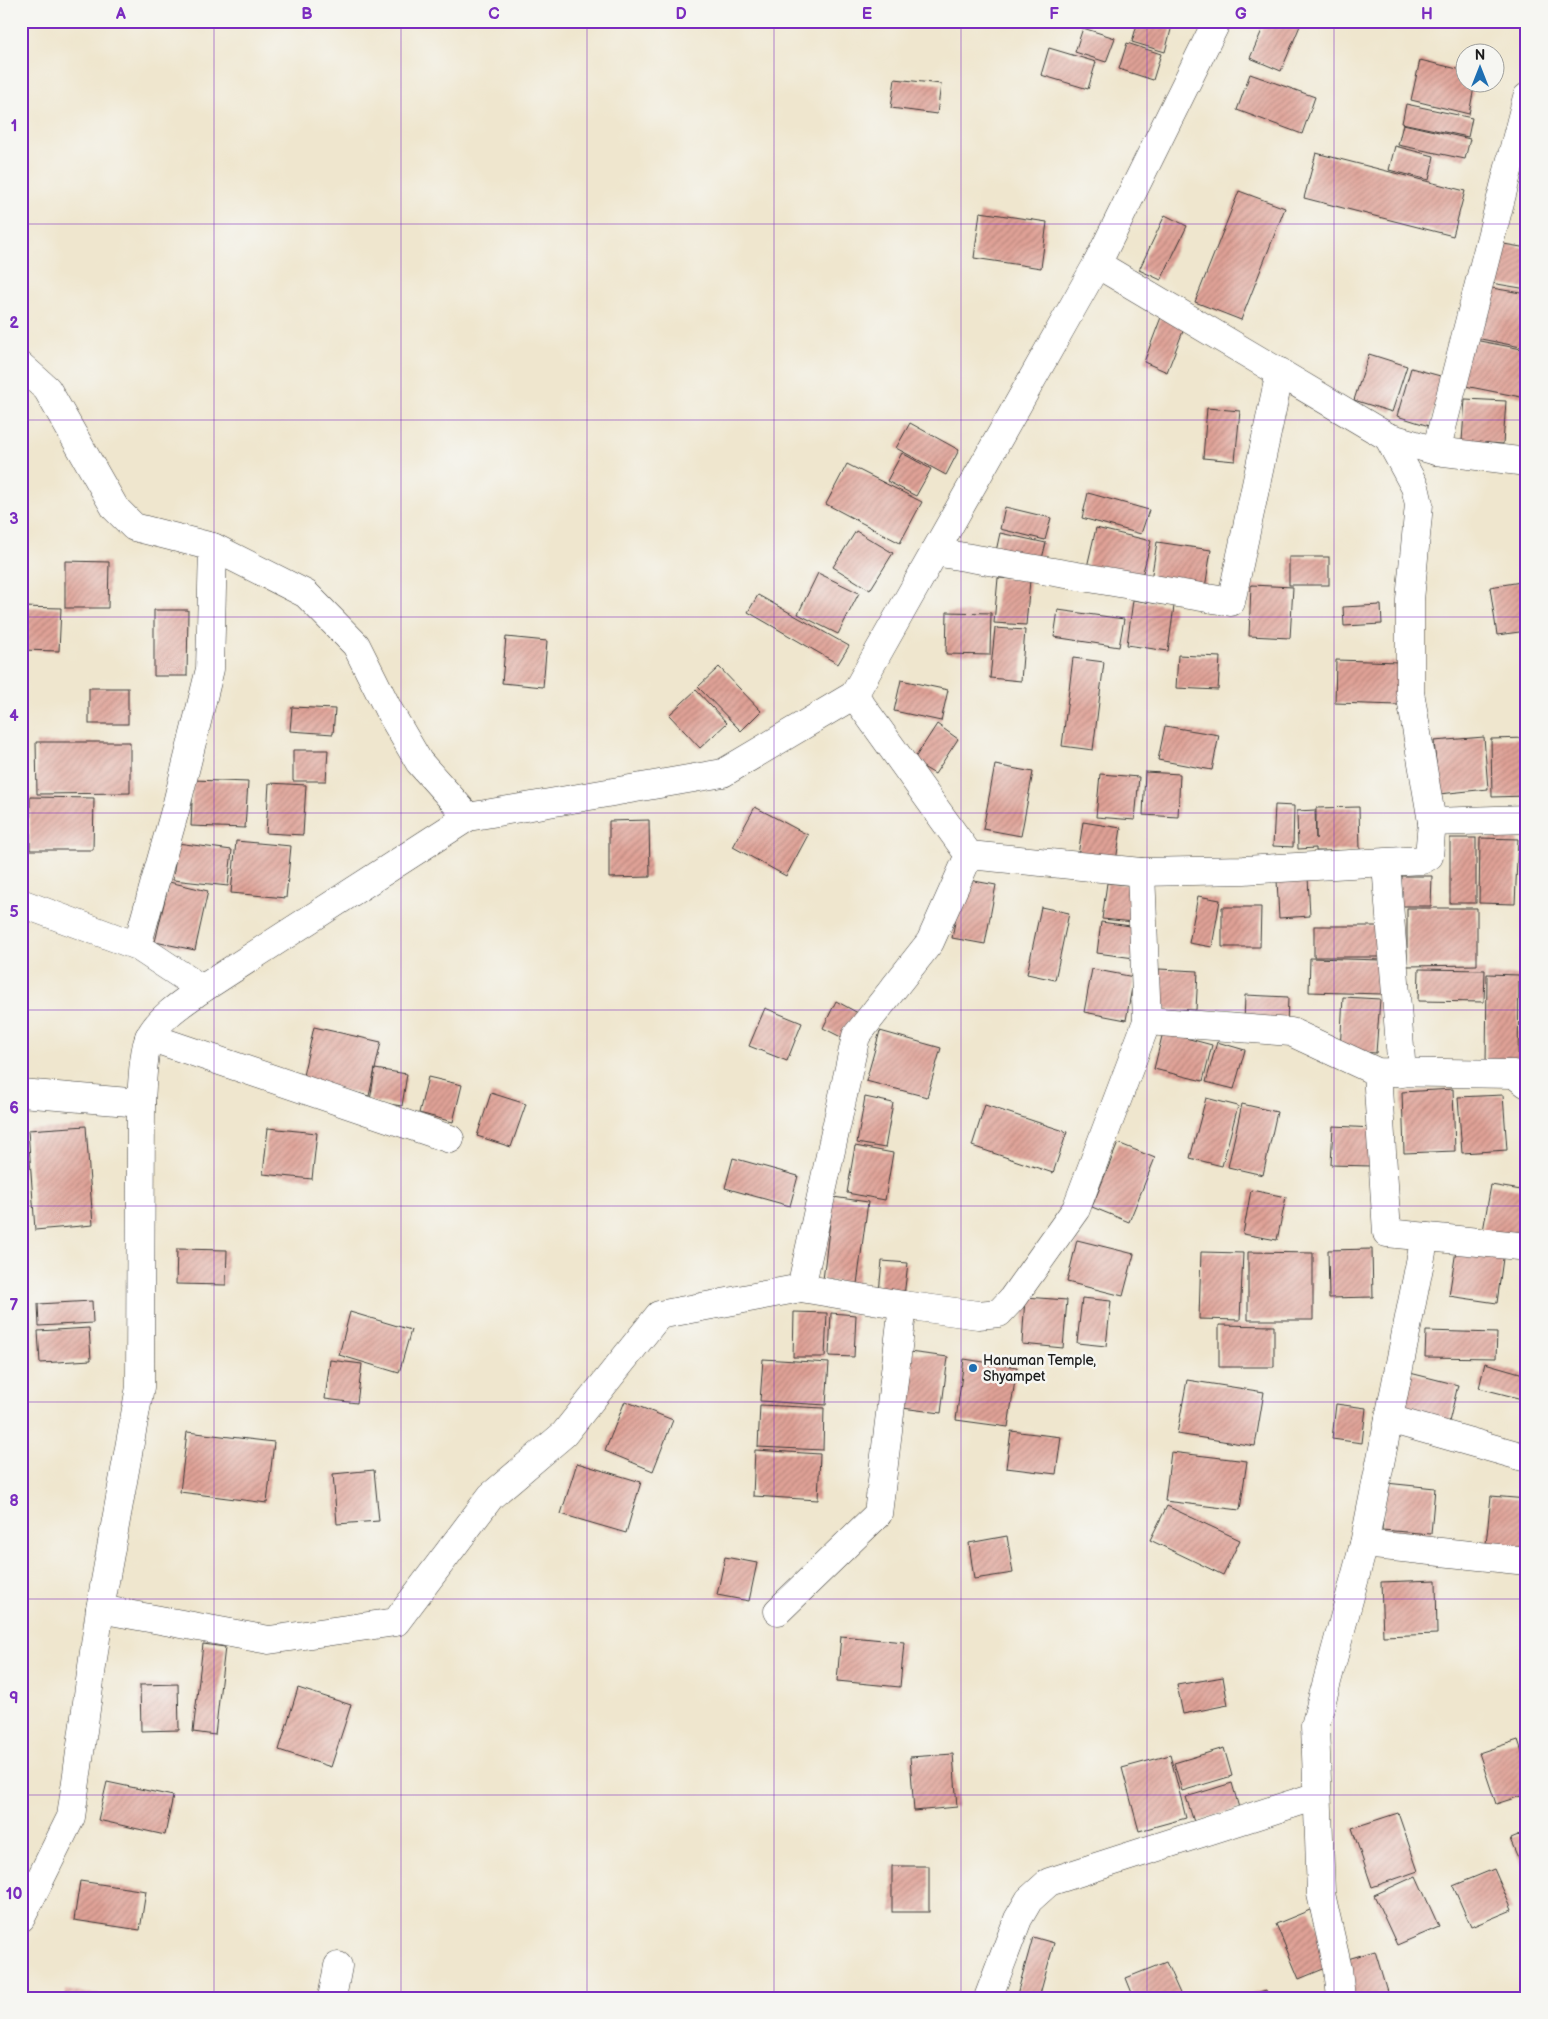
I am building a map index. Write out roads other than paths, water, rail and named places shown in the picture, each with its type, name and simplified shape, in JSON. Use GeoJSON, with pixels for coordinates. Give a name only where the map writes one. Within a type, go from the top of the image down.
{"type":"FeatureCollection","features":[{"type":"Feature","properties":{"kind":"street"},"geometry":{"type":"LineString","coordinates":[[21,1918],[71,1817],[100,1609],[140,1387],[141,1103],[142,1078],[149,1037],[171,1011],[202,989],[468,817],[723,773],[854,695],[1098,264],[1217,21]]}},
{"type":"Feature","properties":{"kind":"street"},"geometry":{"type":"LineString","coordinates":[[1436,452],[1527,97]]}},
{"type":"Feature","properties":{"kind":"street"},"geometry":{"type":"LineString","coordinates":[[1098,264],[1388,436],[1436,452],[1527,462]]}},
{"type":"Feature","properties":{"kind":"street"},"geometry":{"type":"LineString","coordinates":[[21,366],[47,389],[115,508],[134,527],[213,547],[306,594],[356,644],[388,710],[419,762],[468,817]]}},
{"type":"Feature","properties":{"kind":"street"},"geometry":{"type":"LineString","coordinates":[[935,552],[1231,602],[1280,372]]}},
{"type":"Feature","properties":{"kind":"street"},"geometry":{"type":"LineString","coordinates":[[854,695],[969,855],[1142,872],[1386,864],[1422,860],[1429,856],[1432,822],[1410,692],[1410,600],[1419,504],[1415,486],[1388,436]]}},
{"type":"Feature","properties":{"kind":"street"},"geometry":{"type":"LineString","coordinates":[[137,946],[176,807],[210,669],[213,547]]}},
{"type":"Feature","properties":{"kind":"street"},"geometry":{"type":"LineString","coordinates":[[1432,822],[1527,819]]}},
{"type":"Feature","properties":{"kind":"street"},"geometry":{"type":"LineString","coordinates":[[800,1288],[856,1036],[930,942],[969,855]]}},
{"type":"Feature","properties":{"kind":"street"},"geometry":{"type":"LineString","coordinates":[[1386,864],[1390,1072],[1387,1233],[1519,1246]]}},
{"type":"Feature","properties":{"kind":"street"},"geometry":{"type":"LineString","coordinates":[[100,1609],[269,1640],[396,1622],[491,1496],[564,1434],[659,1315],[800,1288],[978,1315],[998,1314],[1012,1299],[1076,1209],[1147,1021],[1142,872]]}},
{"type":"Feature","properties":{"kind":"street"},"geometry":{"type":"LineString","coordinates":[[21,903],[137,946],[202,989]]}},
{"type":"Feature","properties":{"kind":"street"},"geometry":{"type":"LineString","coordinates":[[1147,1021],[1290,1032],[1390,1072],[1514,1074],[1527,1084]]}},
{"type":"Feature","properties":{"kind":"street"},"geometry":{"type":"LineString","coordinates":[[149,1037],[450,1139]]}},
{"type":"Feature","properties":{"kind":"street"},"geometry":{"type":"LineString","coordinates":[[21,1093],[141,1103]]}},
{"type":"Feature","properties":{"kind":"street"},"geometry":{"type":"LineString","coordinates":[[1341,1998],[1338,1969],[1321,1894],[1315,1726],[1364,1544],[1425,1237]]}},
{"type":"Feature","properties":{"kind":"street"},"geometry":{"type":"LineString","coordinates":[[778,1611],[878,1514],[903,1305]]}},
{"type":"Feature","properties":{"kind":"street"},"geometry":{"type":"LineString","coordinates":[[1389,1419],[1527,1458]]}},
{"type":"Feature","properties":{"kind":"street"},"geometry":{"type":"LineString","coordinates":[[1364,1544],[1527,1561]]}},
{"type":"Feature","properties":{"kind":"street"},"geometry":{"type":"LineString","coordinates":[[988,1998],[1018,1919],[1029,1900],[1048,1882],[1318,1796]]}},
{"type":"Feature","properties":{"kind":"street"},"geometry":{"type":"LineString","coordinates":[[332,1998],[338,1966]]}},
{"type":"Feature","properties":{"kind":"place","name":"Hanuman Temple, Shyampet"},"geometry":{"type":"Point","coordinates":[973,1368]}}]}
